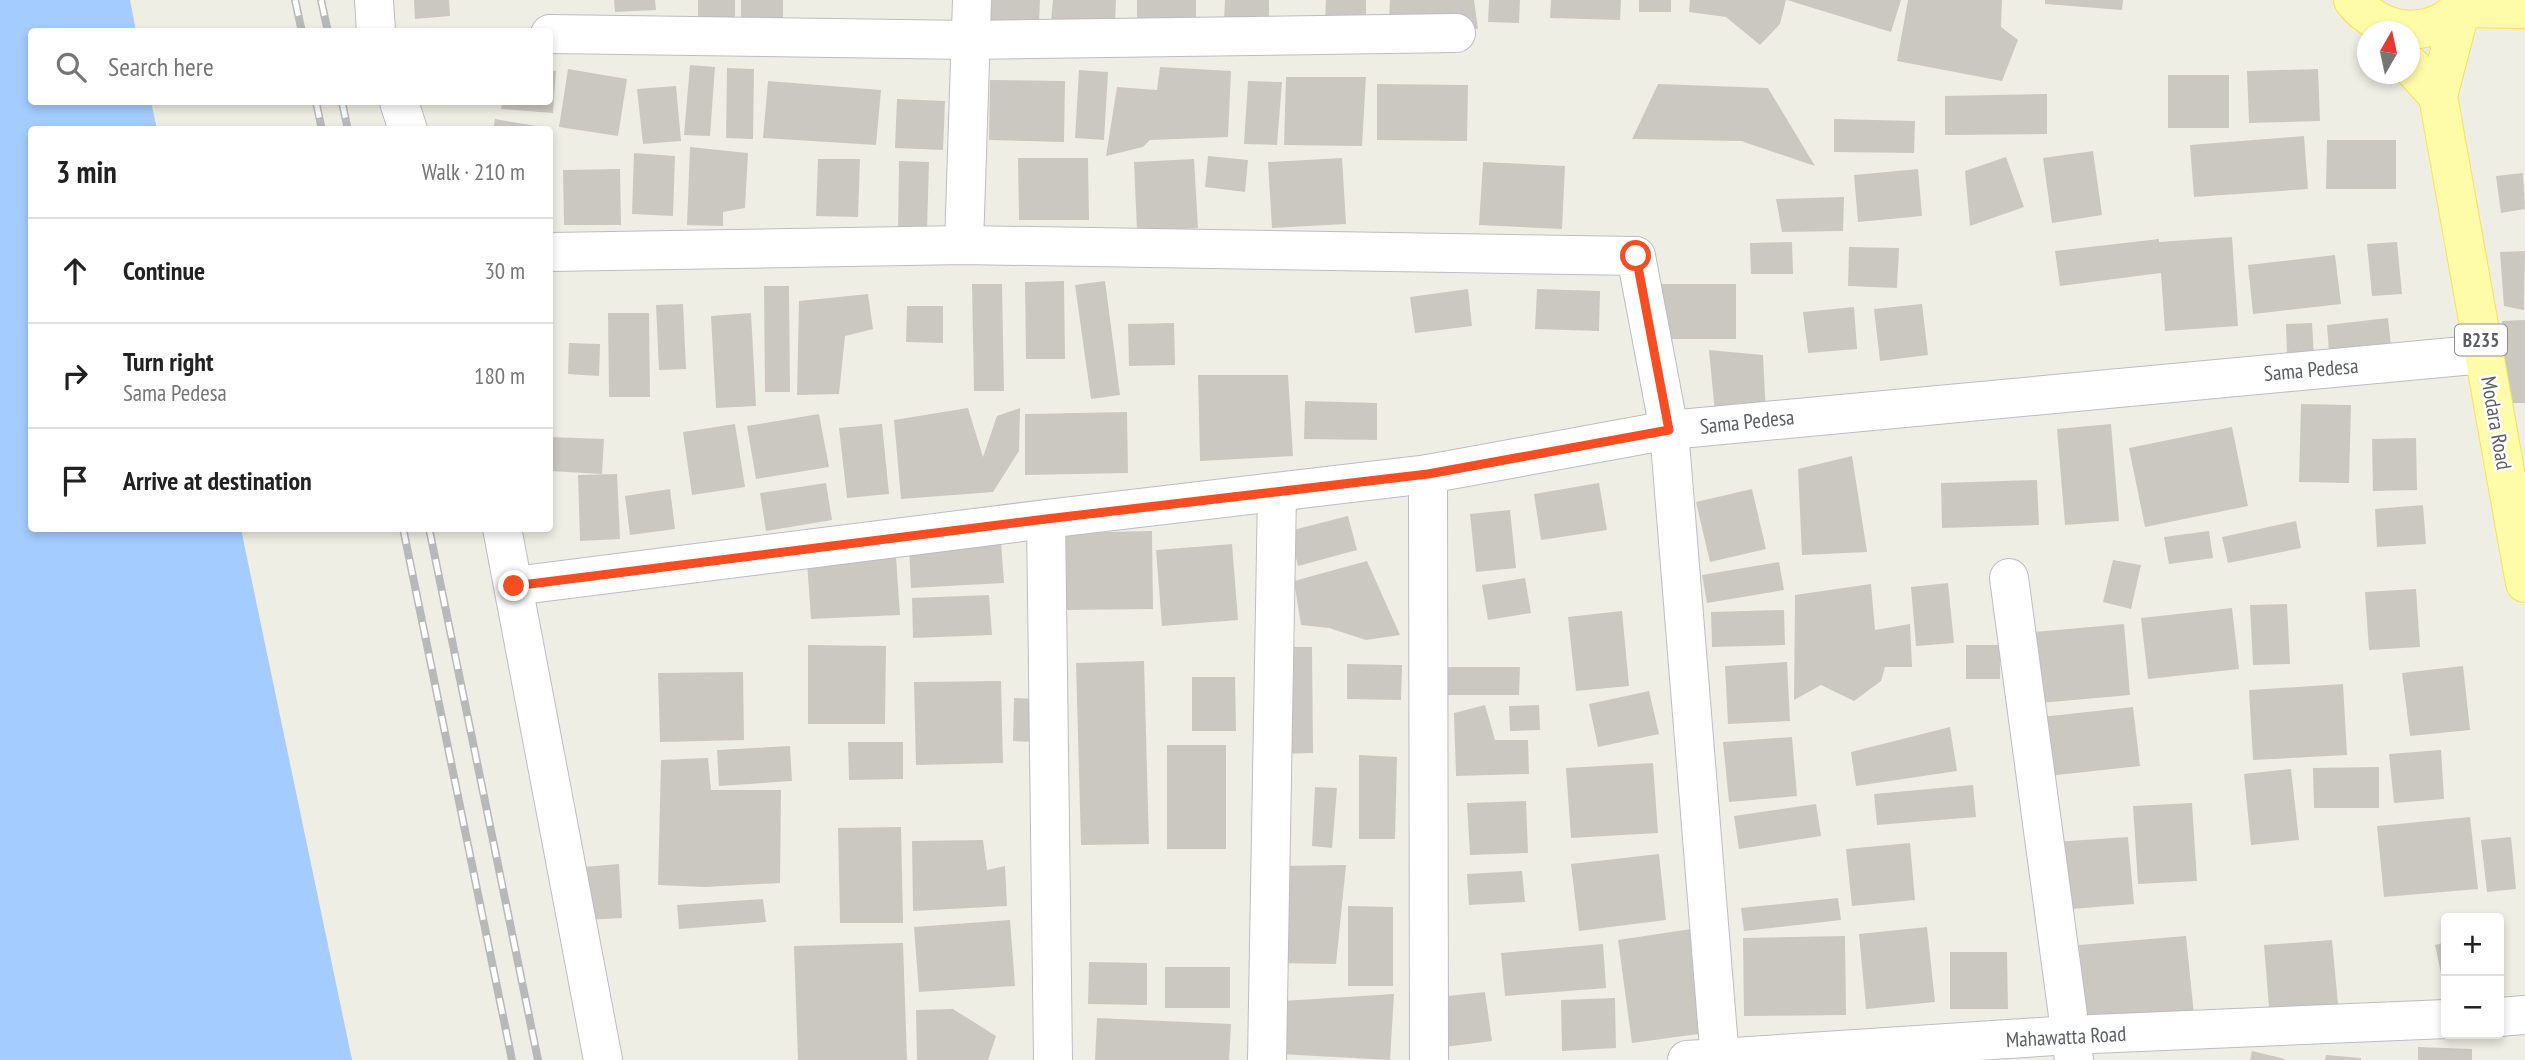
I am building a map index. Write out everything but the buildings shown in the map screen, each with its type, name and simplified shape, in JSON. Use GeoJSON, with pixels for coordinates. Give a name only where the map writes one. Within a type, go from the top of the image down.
{"type":"FeatureCollection","features":[{"type":"Feature","properties":{"kind":"main road"},"geometry":{"type":"LineString","coordinates":[[2365,15],[2381,24],[2413,30],[2424,29],[2444,21],[2464,4],[2525,9]]}},
{"type":"Feature","properties":{"kind":"main road","name":"Modara Road"},"geometry":{"type":"LineString","coordinates":[[2464,4],[2438,96],[2525,583]]}},
{"type":"Feature","properties":{"kind":"main road"},"geometry":{"type":"LineString","coordinates":[[2420,76],[2438,96]]}},
{"type":"Feature","properties":{"kind":"street"},"geometry":{"type":"LineString","coordinates":[[374,0],[376,28]]}},
{"type":"Feature","properties":{"kind":"street"},"geometry":{"type":"LineString","coordinates":[[964,245],[972,0]]}},
{"type":"Feature","properties":{"kind":"street"},"geometry":{"type":"LineString","coordinates":[[553,34],[970,40],[1456,33]]}},
{"type":"Feature","properties":{"kind":"street"},"geometry":{"type":"LineString","coordinates":[[400,105],[407,126]]}},
{"type":"Feature","properties":{"kind":"street"},"geometry":{"type":"LineString","coordinates":[[553,251],[964,245],[1636,256],[1669,430],[1709,1059]]}},
{"type":"Feature","properties":{"kind":"street","name":"Sama Pedesa"},"geometry":{"type":"LineString","coordinates":[[514,586],[1428,474],[1669,430],[2484,355]]}},
{"type":"Feature","properties":{"kind":"street"},"geometry":{"type":"LineString","coordinates":[[1428,474],[1429,1060]]}},
{"type":"Feature","properties":{"kind":"street"},"geometry":{"type":"LineString","coordinates":[[1267,1060],[1277,493]]}},
{"type":"Feature","properties":{"kind":"street"},"geometry":{"type":"LineString","coordinates":[[1046,519],[1053,1060]]}},
{"type":"Feature","properties":{"kind":"street"},"geometry":{"type":"LineString","coordinates":[[503,532],[603,1060]]}},
{"type":"Feature","properties":{"kind":"street"},"geometry":{"type":"LineString","coordinates":[[2009,578],[2072,1047]]}},
{"type":"Feature","properties":{"kind":"street"},"geometry":{"type":"LineString","coordinates":[[2504,1017],[2525,1015]]}},
{"type":"Feature","properties":{"kind":"street","name":"Mahawatta Road"},"geometry":{"type":"LineString","coordinates":[[1709,1059],[2072,1047],[2151,1033],[2441,1019]]}},
{"type":"Feature","properties":{"kind":"water"},"geometry":{"type":"Polygon","coordinates":[[[0,0],[130,0],[135,28],[28,28],[28,105],[152,105],[156,126],[28,126],[28,532],[242,532],[352,1060],[0,1060],[0,0]]]}},
{"type":"Feature","properties":{"kind":"railway"},"geometry":{"type":"LineString","coordinates":[[295,0],[301,28]]}},
{"type":"Feature","properties":{"kind":"railway"},"geometry":{"type":"LineString","coordinates":[[321,0],[327,28]]}},
{"type":"Feature","properties":{"kind":"railway"},"geometry":{"type":"LineString","coordinates":[[317,105],[321,126]]}},
{"type":"Feature","properties":{"kind":"railway"},"geometry":{"type":"LineString","coordinates":[[343,105],[347,126]]}},
{"type":"Feature","properties":{"kind":"railway"},"geometry":{"type":"LineString","coordinates":[[404,532],[512,1060]]}},
{"type":"Feature","properties":{"kind":"railway"},"geometry":{"type":"LineString","coordinates":[[430,532],[538,1060]]}},
{"type":"Feature","properties":{"kind":"route"},"geometry":{"type":"LineString","coordinates":[[514,586],[1428,474],[1669,430],[1636,256]]}}]}
